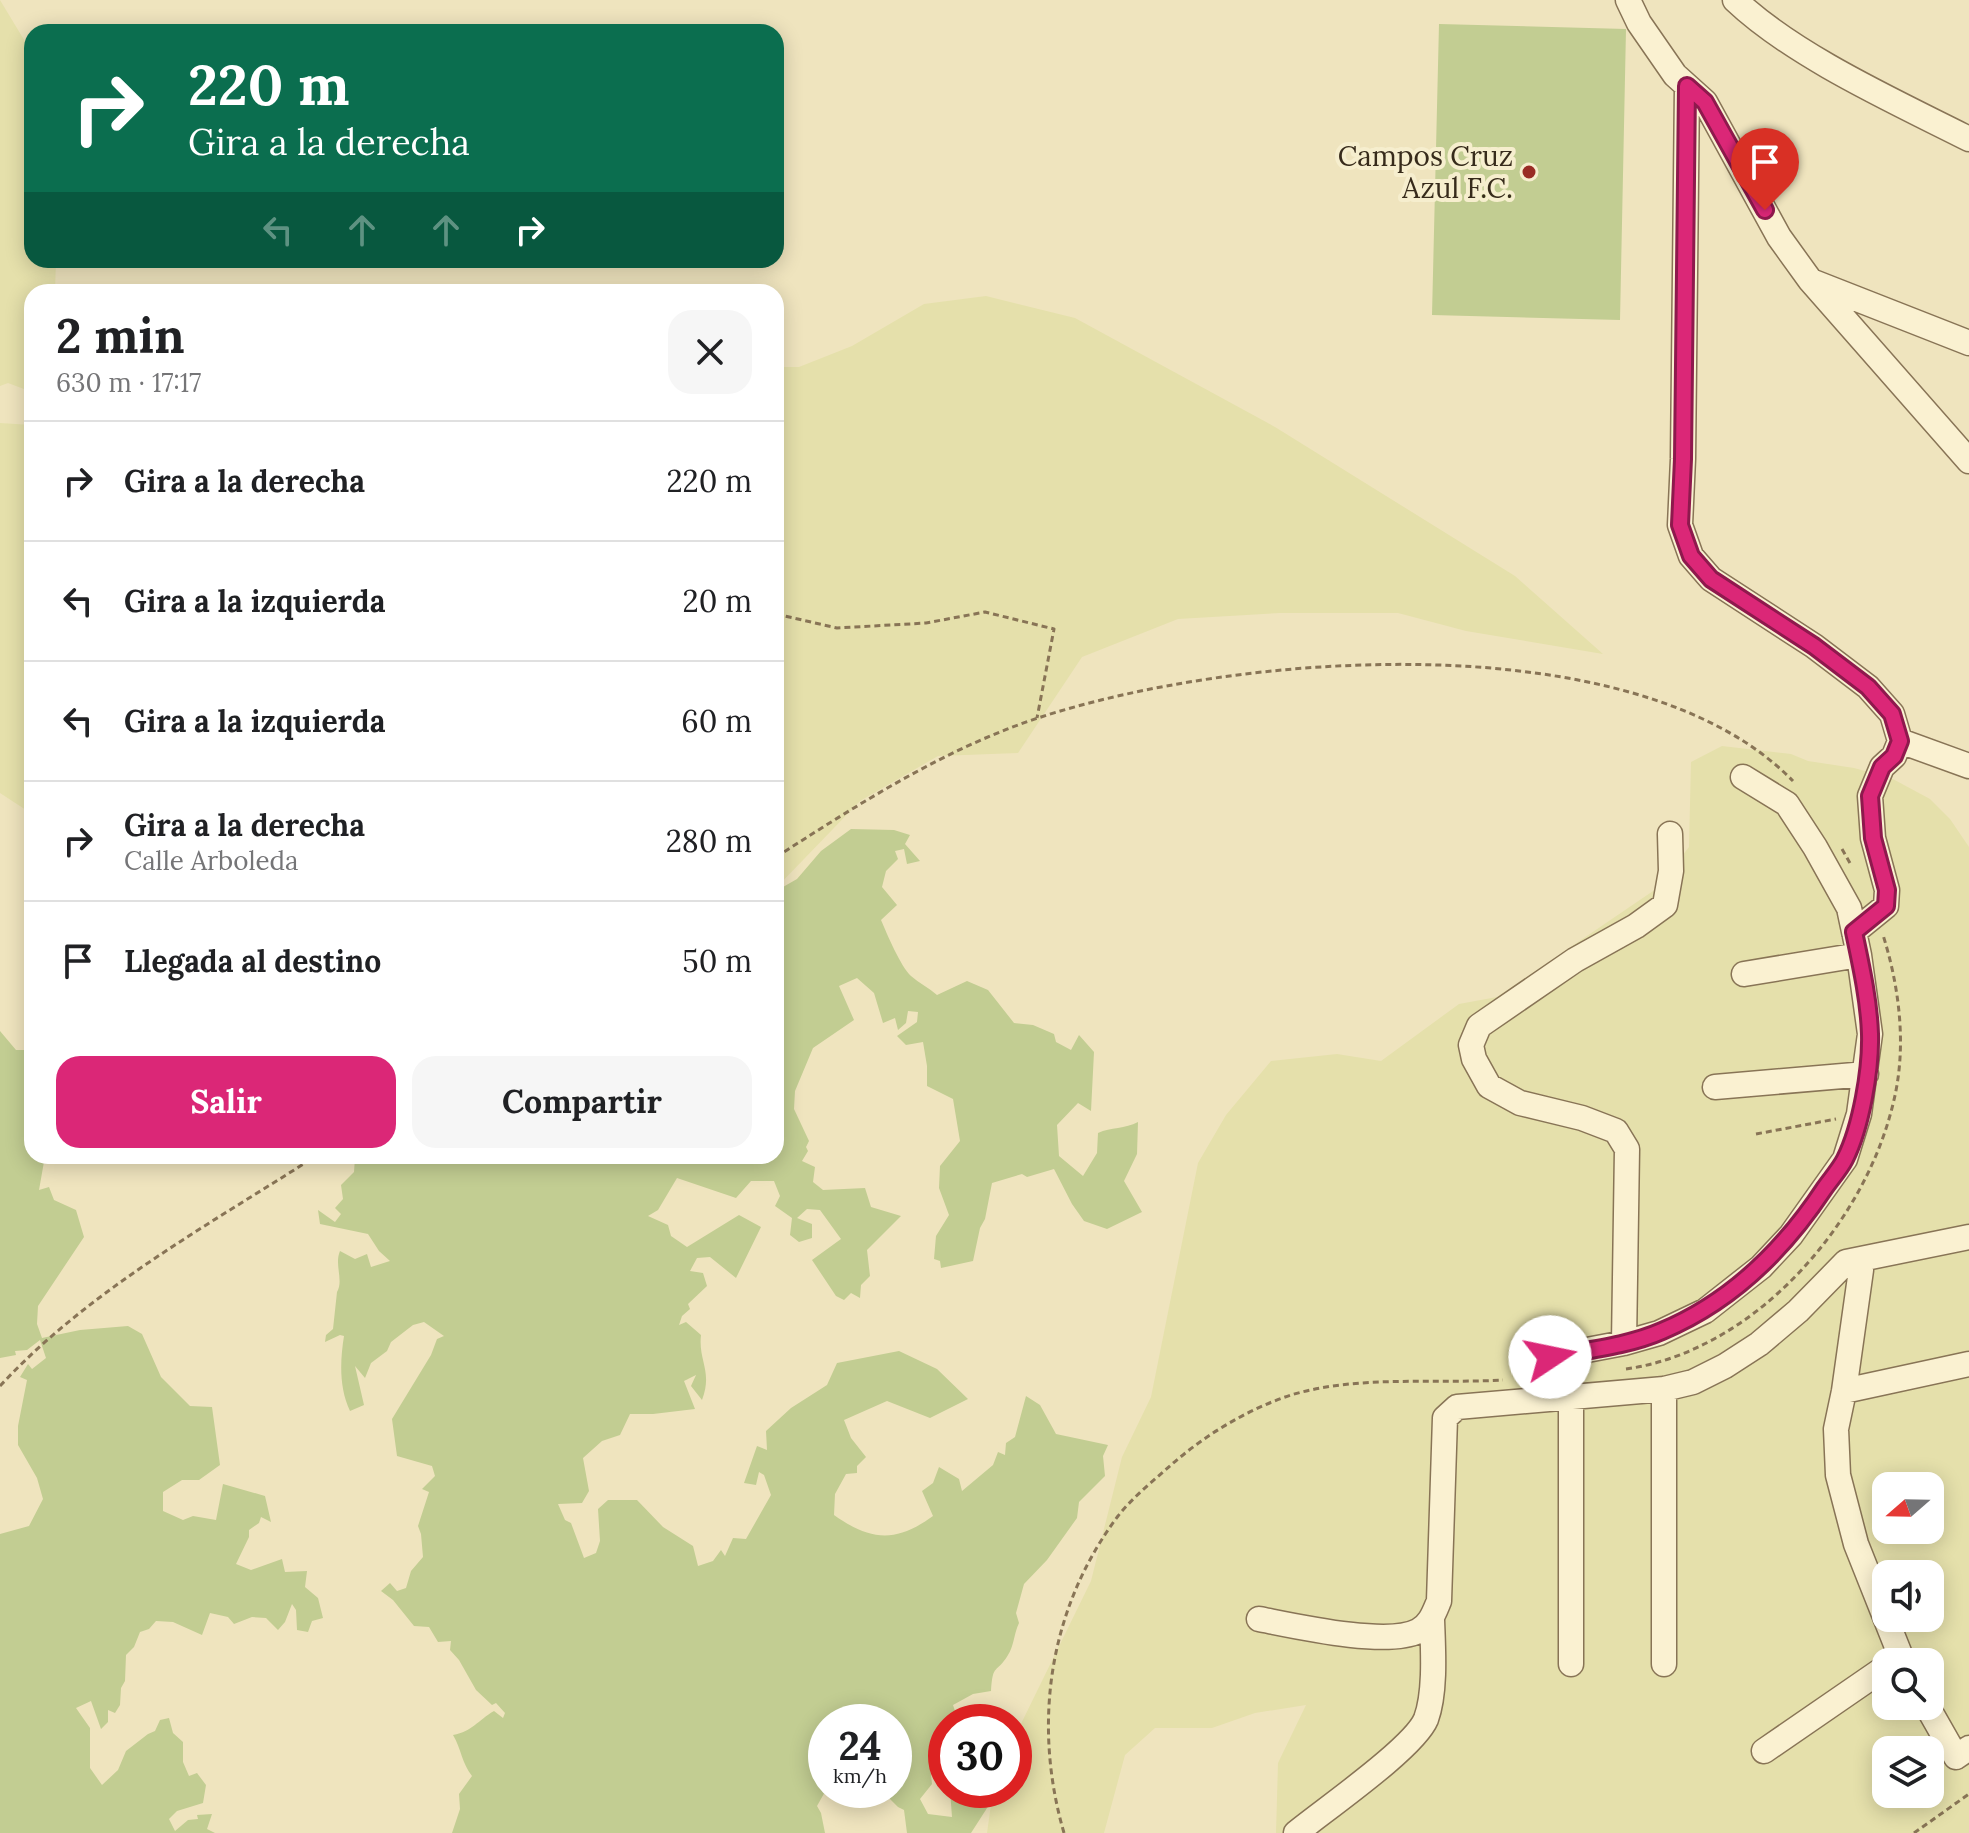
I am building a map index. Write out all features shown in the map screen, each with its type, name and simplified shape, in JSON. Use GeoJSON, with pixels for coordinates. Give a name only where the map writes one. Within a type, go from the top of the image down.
{"type":"FeatureCollection","features":[{"type":"Feature","properties":{"kind":"street"},"geometry":{"type":"LineString","coordinates":[[1628,0],[1639,23],[1675,75],[1705,102],[1779,237],[1810,280],[1969,461]]}},
{"type":"Feature","properties":{"kind":"street"},"geometry":{"type":"LineString","coordinates":[[1735,0],[1755,18],[1810,55],[1969,139]]}},
{"type":"Feature","properties":{"kind":"street"},"geometry":{"type":"LineString","coordinates":[[1687,86],[1680,525],[1691,556],[1711,579],[1814,646],[1868,687],[1892,714],[1900,741],[1894,756],[1882,767],[1870,796],[1873,838],[1887,890],[1886,906],[1856,944],[1744,974]]}},
{"type":"Feature","properties":{"kind":"street"},"geometry":{"type":"LineString","coordinates":[[1810,280],[1969,343]]}},
{"type":"Feature","properties":{"kind":"street"},"geometry":{"type":"LineString","coordinates":[[1900,741],[1969,766]]}},
{"type":"Feature","properties":{"kind":"street"},"geometry":{"type":"LineString","coordinates":[[1550,1357],[1659,1333],[1705,1311],[1761,1267],[1791,1235],[1845,1159],[1859,1114],[1870,1034],[1849,908],[1787,804],[1743,777]]}},
{"type":"Feature","properties":{"kind":"street"},"geometry":{"type":"LineString","coordinates":[[1624,1343],[1627,1149],[1616,1131],[1582,1118],[1520,1103],[1489,1086],[1474,1059],[1471,1045],[1479,1026],[1575,960],[1636,926],[1665,905],[1671,871],[1670,834]]}},
{"type":"Feature","properties":{"kind":"street"},"geometry":{"type":"LineString","coordinates":[[1715,1087],[1866,1074]]}},
{"type":"Feature","properties":{"kind":"street"},"geometry":{"type":"LineString","coordinates":[[1296,1833],[1406,1746],[1426,1719],[1434,1668],[1432,1620],[1439,1601],[1445,1418],[1457,1407],[1664,1389],[1693,1382],[1759,1344],[1798,1311],[1846,1262],[1969,1237]]}},
{"type":"Feature","properties":{"kind":"street"},"geometry":{"type":"LineString","coordinates":[[1859,1261],[1861,1270],[1836,1429],[1838,1475],[1856,1544],[1891,1648]]}},
{"type":"Feature","properties":{"kind":"street"},"geometry":{"type":"LineString","coordinates":[[1844,1391],[1969,1364]]}},
{"type":"Feature","properties":{"kind":"street"},"geometry":{"type":"LineString","coordinates":[[1664,1389],[1664,1664]]}},
{"type":"Feature","properties":{"kind":"street"},"geometry":{"type":"LineString","coordinates":[[1571,1398],[1571,1664]]}},
{"type":"Feature","properties":{"kind":"street"},"geometry":{"type":"LineString","coordinates":[[1259,1619],[1385,1638],[1418,1631],[1432,1620]]}},
{"type":"Feature","properties":{"kind":"street"},"geometry":{"type":"LineString","coordinates":[[1764,1751],[1872,1678]]}},
{"type":"Feature","properties":{"kind":"street"},"geometry":{"type":"LineString","coordinates":[[1935,1720],[1956,1757],[1969,1748]]}},
{"type":"Feature","properties":{"kind":"path"},"geometry":{"type":"LineString","coordinates":[[784,616],[837,628],[926,623],[985,612],[1054,629],[1037,718]]}},
{"type":"Feature","properties":{"kind":"path"},"geometry":{"type":"LineString","coordinates":[[784,852],[940,759],[1037,718],[1143,689],[1255,672],[1391,666],[1484,669],[1592,683],[1670,704],[1714,723],[1743,741],[1796,784]]}},
{"type":"Feature","properties":{"kind":"path"},"geometry":{"type":"LineString","coordinates":[[1840,845],[1851,864]]}},
{"type":"Feature","properties":{"kind":"path"},"geometry":{"type":"LineString","coordinates":[[1617,1371],[1662,1360],[1702,1344],[1755,1313],[1809,1262],[1843,1219],[1868,1175],[1881,1143],[1894,1102],[1900,1056],[1900,1014],[1895,978],[1880,925]]}},
{"type":"Feature","properties":{"kind":"path"},"geometry":{"type":"LineString","coordinates":[[1756,1134],[1859,1114]]}},
{"type":"Feature","properties":{"kind":"path"},"geometry":{"type":"LineString","coordinates":[[0,1386],[28,1356],[111,1288],[304,1164]]}},
{"type":"Feature","properties":{"kind":"path"},"geometry":{"type":"LineString","coordinates":[[1064,1833],[1054,1801],[1047,1735],[1058,1642],[1069,1605],[1095,1549],[1130,1503],[1181,1456],[1210,1435],[1252,1411],[1290,1396],[1322,1388],[1372,1383],[1514,1379]]}},
{"type":"Feature","properties":{"kind":"path"},"geometry":{"type":"LineString","coordinates":[[1914,1833],[1969,1794]]}},
{"type":"Feature","properties":{"kind":"shaded area"},"geometry":{"type":"Polygon","coordinates":[[[0,0],[24,40],[24,268],[56,268],[55,284],[24,284],[24,389],[8,383],[0,386],[0,0]]]}},
{"type":"Feature","properties":{"kind":"shaded area"},"geometry":{"type":"Polygon","coordinates":[[[986,296],[1075,318],[1275,427],[1515,576],[1603,654],[1466,631],[1398,613],[1280,613],[1178,619],[1082,657],[1018,753],[938,756],[860,801],[784,880],[784,367],[799,367],[852,346],[924,304],[986,296]]]}},
{"type":"Feature","properties":{"kind":"shaded area"},"geometry":{"type":"Polygon","coordinates":[[[0,423],[24,424],[24,809],[0,793],[0,423]]]}},
{"type":"Feature","properties":{"kind":"shaded area"},"geometry":{"type":"Polygon","coordinates":[[[1722,746],[1791,754],[1808,761],[1891,778],[1930,799],[1950,819],[1969,847],[1969,1833],[1276,1833],[1278,1763],[1306,1705],[1255,1713],[1212,1728],[1155,1728],[1125,1755],[1104,1833],[987,1833],[990,1808],[1032,1808],[1031,1704],[1091,1581],[1122,1457],[1151,1397],[1198,1163],[1226,1115],[1271,1061],[1337,1054],[1381,1061],[1459,1004],[1497,997],[1656,889],[1689,847],[1691,762],[1722,746]]]}},
{"type":"Feature","properties":{"kind":"green space","name":"Campos Cruz Azul F.C."},"geometry":{"type":"Polygon","coordinates":[[[1439,24],[1626,29],[1620,320],[1432,315],[1439,24]]]}},
{"type":"Feature","properties":{"kind":"green space"},"geometry":{"type":"Polygon","coordinates":[[[851,829],[894,830],[910,835],[905,844],[920,861],[907,864],[904,849],[895,851],[898,859],[886,871],[882,887],[897,905],[881,920],[907,972],[937,995],[967,981],[988,990],[1014,1023],[1033,1025],[1054,1034],[1056,1042],[1071,1050],[1079,1035],[1094,1052],[1091,1111],[1078,1103],[1057,1125],[1059,1156],[1083,1176],[1097,1153],[1098,1133],[1138,1122],[1137,1154],[1124,1181],[1142,1212],[1107,1229],[1084,1221],[1054,1169],[1027,1177],[1022,1174],[992,1183],[973,1261],[941,1268],[940,1261],[934,1259],[936,1236],[949,1215],[939,1188],[940,1166],[960,1141],[953,1099],[927,1086],[923,1042],[906,1045],[897,1036],[917,1022],[918,1012],[908,1011],[906,1023],[898,1030],[895,1018],[883,1023],[874,993],[857,978],[839,986],[854,1020],[813,1048],[795,1091],[794,1109],[809,1141],[802,1161],[815,1167],[813,1182],[823,1190],[865,1188],[871,1207],[901,1216],[867,1250],[870,1276],[861,1285],[860,1298],[851,1293],[844,1300],[836,1296],[812,1260],[841,1239],[820,1210],[807,1209],[797,1218],[812,1224],[812,1238],[799,1242],[790,1235],[792,1218],[775,1206],[780,1196],[774,1181],[751,1181],[736,1198],[677,1178],[658,1210],[648,1216],[668,1225],[671,1236],[687,1247],[739,1215],[761,1227],[736,1278],[710,1257],[697,1258],[690,1271],[703,1273],[707,1286],[688,1304],[690,1309],[682,1316],[679,1325],[686,1322],[701,1335],[706,1374],[702,1400],[691,1386],[696,1375],[684,1381],[695,1409],[630,1414],[620,1435],[602,1441],[583,1458],[589,1491],[582,1503],[558,1504],[565,1520],[571,1523],[584,1558],[596,1553],[600,1541],[598,1509],[608,1500],[637,1500],[663,1527],[693,1546],[698,1566],[713,1561],[721,1550],[725,1556],[733,1538],[746,1539],[771,1495],[764,1475],[759,1472],[756,1485],[744,1483],[757,1446],[767,1450],[766,1431],[791,1408],[827,1385],[837,1363],[899,1351],[937,1369],[968,1399],[930,1418],[887,1401],[844,1420],[851,1438],[866,1457],[857,1466],[857,1473],[846,1474],[835,1494],[834,1515],[860,1530],[872,1534],[895,1534],[920,1525],[933,1516],[922,1491],[933,1483],[939,1467],[959,1479],[962,1491],[993,1465],[998,1452],[1005,1455],[1006,1443],[1015,1437],[1026,1396],[1040,1405],[1056,1434],[1108,1445],[1103,1456],[1105,1476],[1079,1502],[1077,1518],[1047,1560],[1024,1584],[1016,1613],[1019,1623],[1013,1644],[994,1672],[991,1691],[973,1694],[955,1704],[928,1704],[928,1789],[920,1799],[928,1814],[952,1817],[951,1808],[987,1808],[971,1833],[907,1833],[904,1810],[900,1808],[912,1808],[912,1704],[808,1704],[808,1808],[818,1808],[825,1833],[452,1833],[460,1809],[459,1794],[472,1776],[453,1735],[470,1728],[494,1711],[503,1718],[505,1713],[476,1690],[450,1650],[451,1641],[438,1642],[429,1627],[414,1626],[393,1600],[381,1591],[390,1583],[397,1591],[406,1588],[411,1571],[423,1557],[418,1526],[429,1492],[422,1489],[435,1476],[432,1466],[397,1456],[392,1419],[431,1355],[437,1339],[444,1336],[424,1322],[413,1325],[371,1363],[365,1378],[355,1366],[364,1405],[350,1411],[341,1374],[344,1336],[325,1342],[326,1335],[333,1329],[340,1282],[338,1256],[340,1251],[355,1259],[367,1254],[371,1267],[390,1261],[368,1234],[320,1224],[318,1210],[335,1222],[341,1214],[335,1208],[343,1199],[341,1185],[354,1172],[355,1164],[784,1164],[784,886],[797,879],[821,851],[851,829]]]}},
{"type":"Feature","properties":{"kind":"green space"},"geometry":{"type":"Polygon","coordinates":[[[0,1031],[16,1050],[24,1050],[24,1164],[44,1164],[39,1190],[49,1187],[54,1200],[76,1210],[84,1237],[38,1306],[37,1324],[42,1338],[80,1330],[128,1326],[142,1334],[161,1377],[190,1406],[212,1407],[220,1465],[199,1480],[182,1480],[163,1492],[163,1511],[183,1520],[193,1516],[216,1520],[223,1484],[265,1496],[271,1522],[261,1517],[259,1523],[249,1530],[249,1537],[236,1564],[251,1570],[282,1559],[285,1572],[307,1571],[305,1587],[318,1598],[323,1618],[312,1621],[308,1632],[297,1630],[296,1610],[292,1604],[278,1630],[266,1618],[252,1617],[234,1624],[228,1617],[210,1613],[202,1635],[173,1622],[156,1621],[149,1629],[140,1632],[134,1647],[126,1655],[120,1705],[115,1713],[108,1710],[108,1722],[101,1729],[91,1701],[76,1708],[90,1728],[90,1768],[102,1785],[118,1770],[126,1751],[155,1731],[160,1720],[169,1718],[173,1733],[183,1742],[183,1762],[189,1776],[197,1773],[206,1785],[203,1803],[177,1811],[169,1819],[175,1831],[188,1820],[198,1819],[197,1815],[212,1814],[207,1829],[215,1833],[0,1833],[0,1534],[29,1526],[43,1499],[37,1478],[18,1445],[18,1426],[27,1380],[20,1377],[28,1364],[32,1369],[46,1358],[40,1340],[27,1350],[15,1351],[16,1355],[0,1358],[0,1031]]]}},
{"type":"Feature","properties":{"kind":"place","name":"Campos Cruz Azul F.C."},"geometry":{"type":"Point","coordinates":[1529,172]}},
{"type":"Feature","properties":{"kind":"route"},"geometry":{"type":"LineString","coordinates":[[1550,1357],[1659,1333],[1705,1311],[1733,1290],[1761,1267],[1791,1235],[1818,1199],[1845,1159],[1859,1114],[1870,1034],[1854,932],[1886,906],[1887,890],[1873,838],[1870,796],[1882,767],[1894,756],[1900,741],[1892,714],[1868,687],[1814,646],[1711,579],[1691,556],[1680,525],[1687,86],[1705,102],[1765,210]]}}]}
